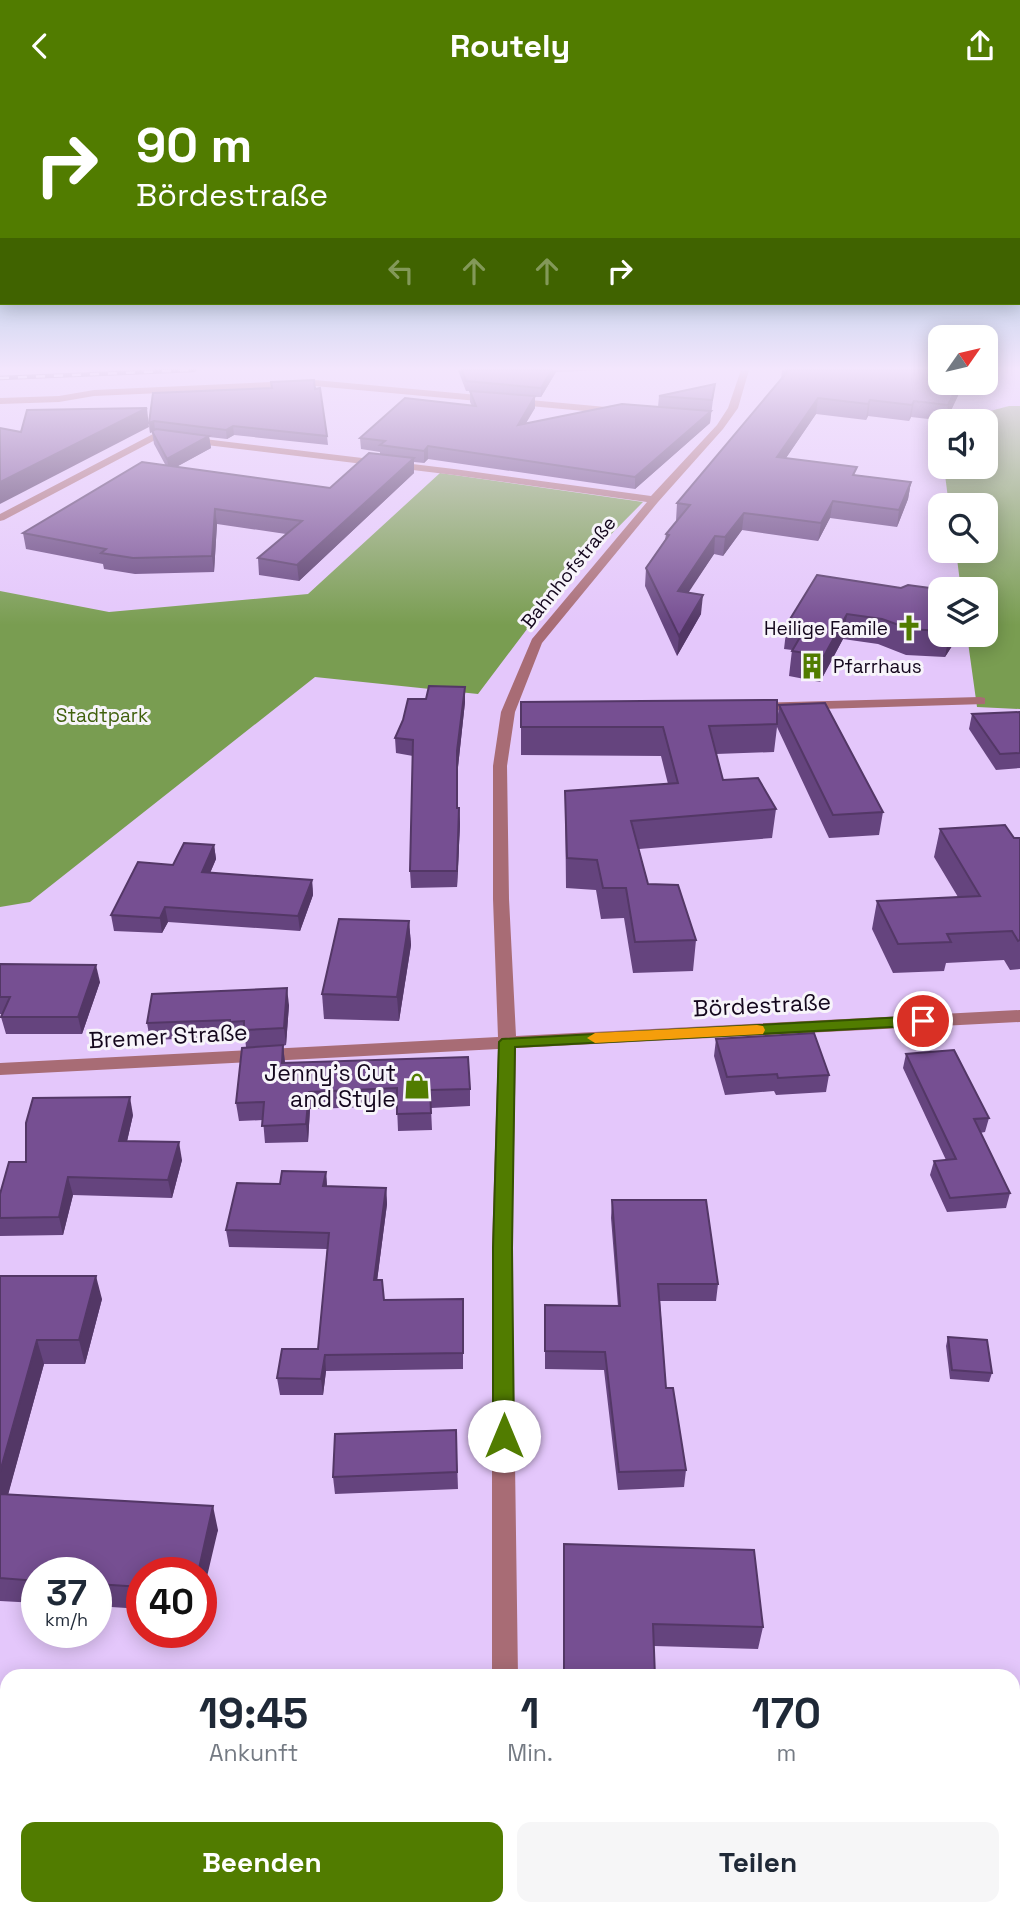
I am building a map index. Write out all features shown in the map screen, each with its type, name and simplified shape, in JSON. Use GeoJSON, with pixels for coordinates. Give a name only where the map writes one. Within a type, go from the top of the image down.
{"type":"FeatureCollection","features":[{"type":"Feature","properties":{"kind":"street"},"geometry":{"type":"LineString","coordinates":[[0,518],[119,455]]}},
{"type":"Feature","properties":{"kind":"street"},"geometry":{"type":"LineString","coordinates":[[314,455],[654,500]]}},
{"type":"Feature","properties":{"kind":"street","name":"Bahnhofstraße"},"geometry":{"type":"LineString","coordinates":[[505,1669],[502,1248],[507,1042],[501,899],[500,766],[536,642],[690,455]]}},
{"type":"Feature","properties":{"kind":"street"},"geometry":{"type":"LineString","coordinates":[[740,708],[981,701]]}},
{"type":"Feature","properties":{"kind":"street","name":"Bördestraße"},"geometry":{"type":"LineString","coordinates":[[507,1042],[1020,1017]]}},
{"type":"Feature","properties":{"kind":"street","name":"Bremer Straße"},"geometry":{"type":"LineString","coordinates":[[0,1069],[507,1042]]}},
{"type":"Feature","properties":{"kind":"green space"},"geometry":{"type":"Polygon","coordinates":[[[998,455],[1020,455],[1020,709],[977,707],[969,647],[998,647],[998,577],[959,577],[958,563],[998,563],[998,493],[947,493],[946,479],[998,479],[998,455]]]}},
{"type":"Feature","properties":{"kind":"green space","name":"Stadtpark"},"geometry":{"type":"Polygon","coordinates":[[[440,473],[643,502],[558,588],[478,694],[315,677],[30,902],[0,907],[0,591],[109,612],[308,594],[440,473]]]}},
{"type":"Feature","properties":{"kind":"building"},"geometry":{"type":"Polygon","coordinates":[[[0,455],[53,455],[0,482],[0,455]]]}},
{"type":"Feature","properties":{"kind":"building"},"geometry":{"type":"Polygon","coordinates":[[[367,455],[414,458],[297,565],[258,558],[302,521],[215,509],[212,556],[133,558],[101,553],[106,549],[23,533],[142,462],[330,488],[367,455]]]}},
{"type":"Feature","properties":{"kind":"building"},"geometry":{"type":"Polygon","coordinates":[[[489,455],[660,455],[635,477],[489,455]]]}},
{"type":"Feature","properties":{"kind":"building"},"geometry":{"type":"Polygon","coordinates":[[[717,455],[778,455],[777,457],[857,467],[853,475],[911,482],[899,510],[833,501],[821,523],[744,513],[725,537],[715,536],[678,591],[703,595],[679,636],[646,568],[669,535],[666,534],[690,505],[677,503],[717,455]]]}},
{"type":"Feature","properties":{"kind":"building"},"geometry":{"type":"Polygon","coordinates":[[[817,575],[901,588],[908,585],[928,588],[928,630],[910,629],[882,619],[847,614],[824,656],[792,651],[806,627],[787,624],[817,575]]]}},
{"type":"Feature","properties":{"kind":"building"},"geometry":{"type":"Polygon","coordinates":[[[429,686],[465,687],[457,751],[457,871],[410,871],[413,740],[395,738],[408,699],[426,699],[429,686]]]}},
{"type":"Feature","properties":{"kind":"building"},"geometry":{"type":"Polygon","coordinates":[[[777,700],[777,724],[709,726],[723,780],[758,778],[776,809],[631,821],[648,884],[678,885],[696,940],[635,942],[626,888],[603,888],[597,860],[567,858],[565,791],[678,783],[663,727],[521,727],[521,702],[777,700]]]}},
{"type":"Feature","properties":{"kind":"building"},"geometry":{"type":"Polygon","coordinates":[[[825,703],[883,812],[833,815],[779,705],[825,703]]]}},
{"type":"Feature","properties":{"kind":"building"},"geometry":{"type":"Polygon","coordinates":[[[1020,712],[1020,753],[1000,754],[972,714],[1020,712]]]}},
{"type":"Feature","properties":{"kind":"building"},"geometry":{"type":"Polygon","coordinates":[[[1005,825],[1014,838],[1020,838],[1020,940],[1018,941],[1012,931],[947,934],[951,942],[898,944],[877,901],[980,896],[940,829],[1005,825]]]}},
{"type":"Feature","properties":{"kind":"building"},"geometry":{"type":"Polygon","coordinates":[[[184,843],[214,845],[202,872],[312,880],[298,916],[165,907],[160,918],[111,915],[138,862],[173,865],[184,843]]]}},
{"type":"Feature","properties":{"kind":"building"},"geometry":{"type":"Polygon","coordinates":[[[339,919],[409,921],[397,997],[322,994],[339,919]]]}},
{"type":"Feature","properties":{"kind":"building"},"geometry":{"type":"Polygon","coordinates":[[[0,964],[96,965],[78,1017],[1,1017],[10,997],[0,997],[0,964]]]}},
{"type":"Feature","properties":{"kind":"building"},"geometry":{"type":"Polygon","coordinates":[[[287,988],[284,1028],[244,1030],[244,1021],[230,1020],[147,1023],[152,994],[287,988]]]}},
{"type":"Feature","properties":{"kind":"building"},"geometry":{"type":"Polygon","coordinates":[[[814,1033],[829,1075],[727,1077],[716,1039],[814,1033]]]}},
{"type":"Feature","properties":{"kind":"building"},"geometry":{"type":"Polygon","coordinates":[[[283,1045],[282,1063],[468,1057],[470,1089],[430,1090],[431,1113],[397,1114],[397,1088],[309,1092],[306,1124],[262,1126],[264,1102],[236,1103],[242,1048],[283,1045]]]}},
{"type":"Feature","properties":{"kind":"building"},"geometry":{"type":"Polygon","coordinates":[[[954,1050],[989,1118],[974,1119],[1010,1193],[950,1198],[934,1161],[956,1159],[906,1054],[954,1050]]]}},
{"type":"Feature","properties":{"kind":"building"},"geometry":{"type":"Polygon","coordinates":[[[130,1097],[119,1141],[179,1142],[168,1180],[68,1177],[59,1217],[0,1218],[0,1194],[9,1162],[26,1162],[26,1123],[33,1098],[130,1097]]]}},
{"type":"Feature","properties":{"kind":"building"},"geometry":{"type":"Polygon","coordinates":[[[282,1171],[326,1172],[323,1186],[386,1188],[374,1280],[382,1280],[384,1300],[463,1299],[463,1353],[325,1355],[321,1379],[277,1378],[282,1349],[318,1349],[329,1233],[226,1230],[237,1183],[280,1184],[282,1171]]]}},
{"type":"Feature","properties":{"kind":"building"},"geometry":{"type":"Polygon","coordinates":[[[612,1200],[706,1200],[718,1284],[658,1284],[666,1388],[673,1388],[686,1470],[619,1472],[605,1352],[545,1351],[545,1305],[620,1306],[612,1200]]]}},
{"type":"Feature","properties":{"kind":"building"},"geometry":{"type":"Polygon","coordinates":[[[0,1276],[96,1276],[79,1340],[37,1340],[0,1472],[0,1276]]]}},
{"type":"Feature","properties":{"kind":"building"},"geometry":{"type":"Polygon","coordinates":[[[948,1337],[987,1340],[992,1373],[952,1370],[948,1337]]]}},
{"type":"Feature","properties":{"kind":"building"},"geometry":{"type":"Polygon","coordinates":[[[456,1430],[457,1472],[333,1477],[335,1434],[456,1430]]]}},
{"type":"Feature","properties":{"kind":"building"},"geometry":{"type":"Polygon","coordinates":[[[0,1494],[213,1506],[202,1557],[126,1557],[126,1586],[112,1585],[112,1557],[21,1557],[21,1580],[0,1578],[0,1494]]]}},
{"type":"Feature","properties":{"kind":"building"},"geometry":{"type":"Polygon","coordinates":[[[564,1544],[754,1550],[763,1627],[653,1624],[655,1669],[564,1669],[564,1544]]]}},
{"type":"Feature","properties":{"kind":"slow traffic"},"geometry":{"type":"LineString","coordinates":[[595,1038],[757,1030]]}},
{"type":"Feature","properties":{"kind":"place","name":"Heilige Famile"},"geometry":{"type":"Point","coordinates":[909,628]}},
{"type":"Feature","properties":{"kind":"place","name":"Pfarrhaus"},"geometry":{"type":"Point","coordinates":[812,666]}},
{"type":"Feature","properties":{"kind":"place","name":"Jenny's Cut and Style"},"geometry":{"type":"Point","coordinates":[417,1086]}},
{"type":"Feature","properties":{"kind":"route"},"geometry":{"type":"LineString","coordinates":[[504,1436],[502,1248],[507,1042],[923,1021]]}}]}
